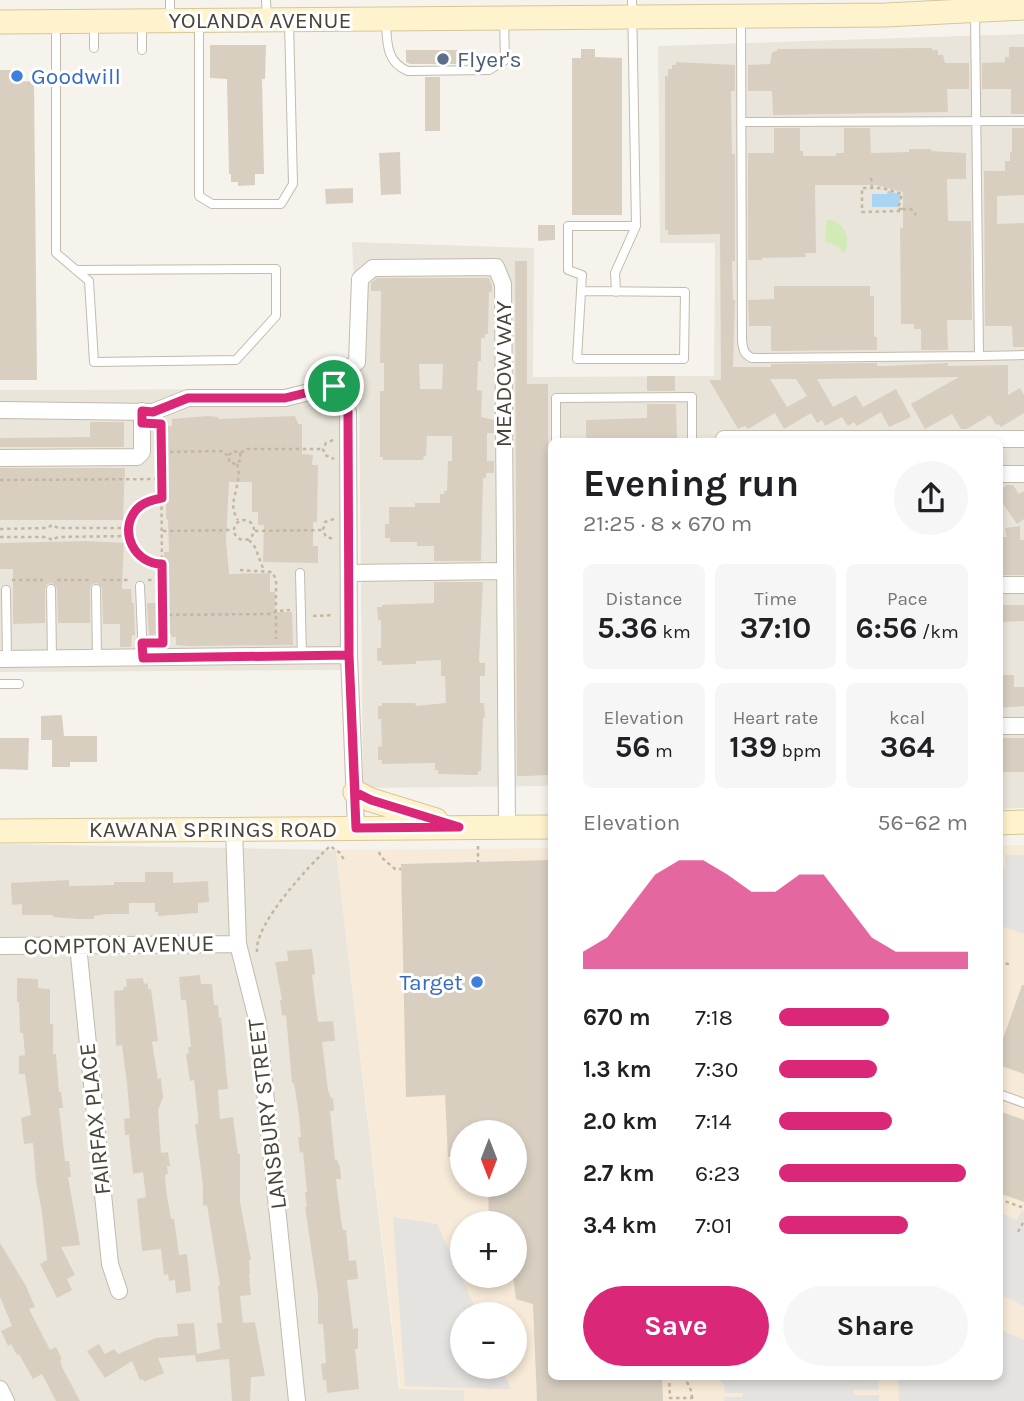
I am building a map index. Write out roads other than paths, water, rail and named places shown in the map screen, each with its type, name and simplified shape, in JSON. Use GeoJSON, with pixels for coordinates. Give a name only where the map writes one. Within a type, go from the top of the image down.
{"type":"FeatureCollection","features":[{"type":"Feature","properties":{"kind":"main road","name":"YOLANDA AVENUE"},"geometry":{"type":"LineString","coordinates":[[0,22],[142,21],[170,10],[199,20],[274,13],[386,19],[470,14],[503,19],[632,9],[741,17],[903,7],[1024,8]]}},
{"type":"Feature","properties":{"kind":"main road"},"geometry":{"type":"LineString","coordinates":[[355,792],[371,800],[459,827]]}},
{"type":"Feature","properties":{"kind":"main road"},"geometry":{"type":"LineString","coordinates":[[1003,822],[1024,822]]}},
{"type":"Feature","properties":{"kind":"main road","name":"KAWANA SPRINGS ROAD"},"geometry":{"type":"LineString","coordinates":[[0,831],[548,827]]}},
{"type":"Feature","properties":{"kind":"street","name":"MEADOW WAY"},"geometry":{"type":"LineString","coordinates":[[334,386],[346,370],[357,362],[360,279],[373,268],[496,267],[503,284],[507,827]]}},
{"type":"Feature","properties":{"kind":"street"},"geometry":{"type":"LineString","coordinates":[[0,410],[142,417],[188,398],[285,398],[334,386],[348,412],[349,655],[356,828]]}},
{"type":"Feature","properties":{"kind":"street"},"geometry":{"type":"LineString","coordinates":[[0,458],[137,457],[142,452],[142,417]]}},
{"type":"Feature","properties":{"kind":"street"},"geometry":{"type":"LineString","coordinates":[[1003,439],[1024,439]]}},
{"type":"Feature","properties":{"kind":"street"},"geometry":{"type":"LineString","coordinates":[[1003,474],[1024,474]]}},
{"type":"Feature","properties":{"kind":"street"},"geometry":{"type":"LineString","coordinates":[[349,573],[504,571]]}},
{"type":"Feature","properties":{"kind":"street"},"geometry":{"type":"LineString","coordinates":[[1003,585],[1024,585]]}},
{"type":"Feature","properties":{"kind":"street"},"geometry":{"type":"LineString","coordinates":[[4,659],[97,658],[143,651],[349,655]]}},
{"type":"Feature","properties":{"kind":"street"},"geometry":{"type":"LineString","coordinates":[[1003,726],[1024,726]]}},
{"type":"Feature","properties":{"kind":"street","name":"LANSBURY STREET"},"geometry":{"type":"LineString","coordinates":[[234,829],[238,944],[258,1023],[297,1401]]}},
{"type":"Feature","properties":{"kind":"street","name":"COMPTON AVENUE"},"geometry":{"type":"LineString","coordinates":[[0,946],[238,944]]}},
{"type":"Feature","properties":{"kind":"street","name":"FAIRFAX PLACE"},"geometry":{"type":"LineString","coordinates":[[78,945],[110,1264],[119,1291]]}},
{"type":"Feature","properties":{"kind":"street"},"geometry":{"type":"LineString","coordinates":[[0,1389],[6,1401]]}},
{"type":"Feature","properties":{"kind":"lane"},"geometry":{"type":"LineString","coordinates":[[979,356],[976,121],[985,7]]}},
{"type":"Feature","properties":{"kind":"lane"},"geometry":{"type":"LineString","coordinates":[[616,292],[615,273],[636,226],[632,9]]}},
{"type":"Feature","properties":{"kind":"lane"},"geometry":{"type":"LineString","coordinates":[[199,20],[199,196],[212,204],[281,204],[293,184],[274,13]]}},
{"type":"Feature","properties":{"kind":"lane"},"geometry":{"type":"LineString","coordinates":[[741,17],[742,340],[747,356],[1024,355]]}},
{"type":"Feature","properties":{"kind":"lane"},"geometry":{"type":"LineString","coordinates":[[386,19],[390,55],[397,66],[408,71],[489,70],[497,66],[505,60],[503,19]]}},
{"type":"Feature","properties":{"kind":"lane"},"geometry":{"type":"LineString","coordinates":[[94,21],[94,48]]}},
{"type":"Feature","properties":{"kind":"lane"},"geometry":{"type":"LineString","coordinates":[[142,21],[142,50]]}},
{"type":"Feature","properties":{"kind":"lane"},"geometry":{"type":"LineString","coordinates":[[56,22],[56,253],[76,270],[89,281],[94,362],[236,360],[276,316],[276,269],[76,270]]}},
{"type":"Feature","properties":{"kind":"lane"},"geometry":{"type":"LineString","coordinates":[[741,122],[1024,121]]}},
{"type":"Feature","properties":{"kind":"lane"},"geometry":{"type":"LineString","coordinates":[[581,291],[685,292],[684,359],[577,359],[581,291],[582,275],[568,270],[568,226],[636,226]]}},
{"type":"Feature","properties":{"kind":"lane"},"geometry":{"type":"LineString","coordinates":[[556,438],[556,398],[692,397],[692,438]]}},
{"type":"Feature","properties":{"kind":"lane"},"geometry":{"type":"LineString","coordinates":[[300,573],[302,656]]}},
{"type":"Feature","properties":{"kind":"lane"},"geometry":{"type":"LineString","coordinates":[[140,586],[143,651]]}},
{"type":"Feature","properties":{"kind":"lane"},"geometry":{"type":"LineString","coordinates":[[51,589],[52,659]]}},
{"type":"Feature","properties":{"kind":"lane"},"geometry":{"type":"LineString","coordinates":[[96,589],[97,658]]}},
{"type":"Feature","properties":{"kind":"lane"},"geometry":{"type":"LineString","coordinates":[[4,659],[6,590]]}},
{"type":"Feature","properties":{"kind":"lane"},"geometry":{"type":"LineString","coordinates":[[0,684],[19,684]]}},
{"type":"Feature","properties":{"kind":"lane"},"geometry":{"type":"LineString","coordinates":[[1003,1095],[1024,1103]]}},
{"type":"Feature","properties":{"kind":"water"},"geometry":{"type":"Polygon","coordinates":[[[888,191],[901,195],[898,207],[872,207],[872,194],[887,194],[888,191]]]}},
{"type":"Feature","properties":{"kind":"place","name":"Flyer's"},"geometry":{"type":"Point","coordinates":[443,59]}},
{"type":"Feature","properties":{"kind":"place","name":"Goodwill"},"geometry":{"type":"Point","coordinates":[17,76]}},
{"type":"Feature","properties":{"kind":"place","name":"Target"},"geometry":{"type":"Point","coordinates":[477,982]}}]}
